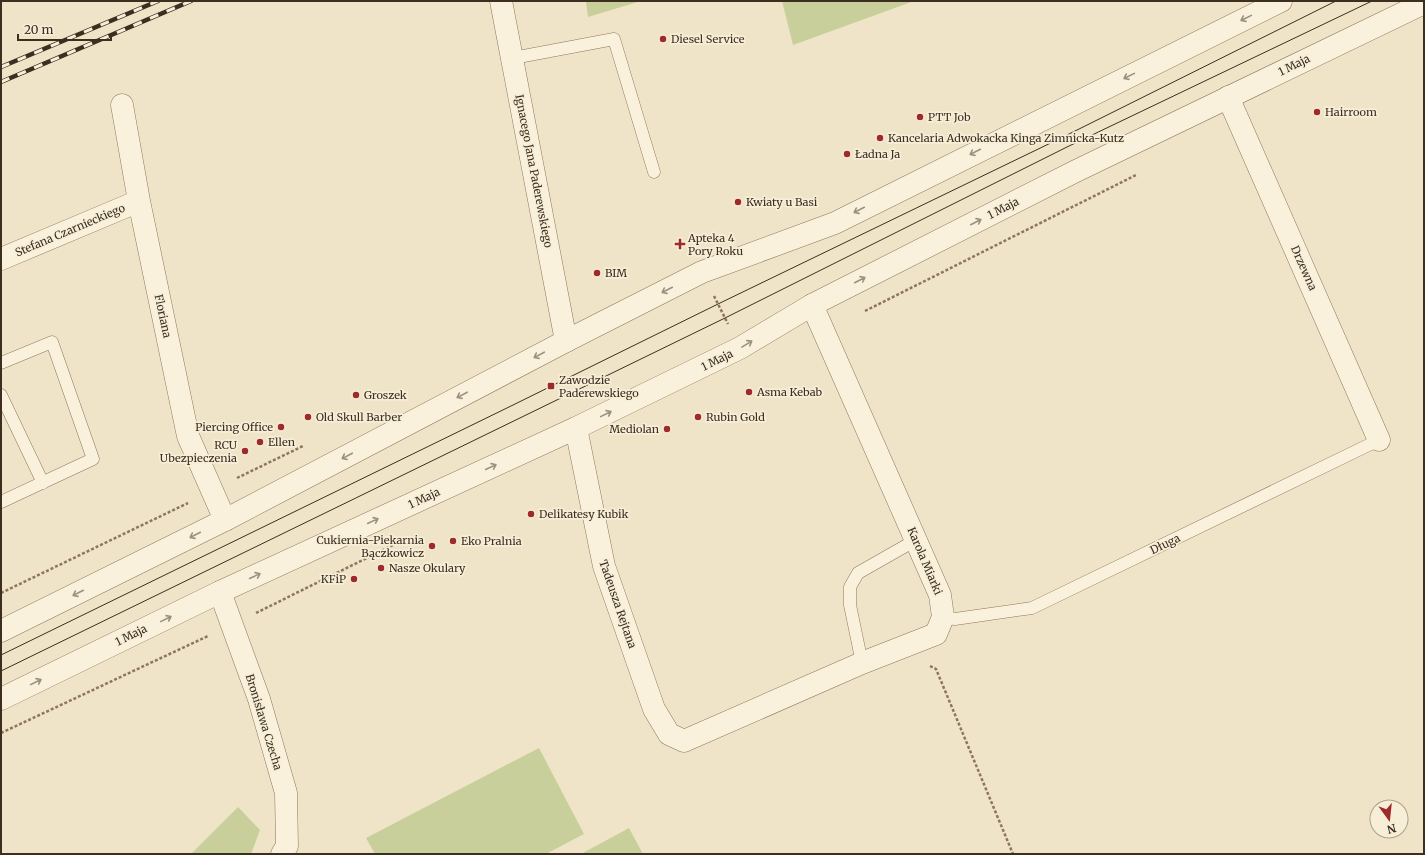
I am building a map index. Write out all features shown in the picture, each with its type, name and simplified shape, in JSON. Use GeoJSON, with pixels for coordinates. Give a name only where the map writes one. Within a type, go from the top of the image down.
{"type":"FeatureCollection","features":[{"type":"Feature","properties":{"kind":"street","name":"Ignacego Jana Paderewskiego"},"geometry":{"type":"LineString","coordinates":[[501,1],[566,341]]}},
{"type":"Feature","properties":{"kind":"street"},"geometry":{"type":"LineString","coordinates":[[1,631],[225,520],[566,341],[702,272],[835,223],[1281,1]]}},
{"type":"Feature","properties":{"kind":"street","name":"1 Maja"},"geometry":{"type":"LineString","coordinates":[[1,699],[220,592],[576,428],[740,348],[812,305],[1076,171],[1424,3]]}},
{"type":"Feature","properties":{"kind":"street","name":"Drzewna"},"geometry":{"type":"LineString","coordinates":[[1228,97],[1380,440]]}},
{"type":"Feature","properties":{"kind":"street","name":"Floriana"},"geometry":{"type":"LineString","coordinates":[[122,105],[139,201],[188,436],[225,520]]}},
{"type":"Feature","properties":{"kind":"street","name":"Stefana Czarnieckiego"},"geometry":{"type":"LineString","coordinates":[[1,259],[139,201]]}},
{"type":"Feature","properties":{"kind":"street","name":"Karola Miarki"},"geometry":{"type":"LineString","coordinates":[[812,305],[940,595],[943,616]]}},
{"type":"Feature","properties":{"kind":"street","name":"Tadeusza Rejtana"},"geometry":{"type":"LineString","coordinates":[[576,428],[604,566],[654,709],[669,734],[684,740],[862,664]]}},
{"type":"Feature","properties":{"kind":"street","name":"Bronisława Czecha"},"geometry":{"type":"LineString","coordinates":[[220,592],[259,699],[286,793],[287,846],[282,854]]}},
{"type":"Feature","properties":{"kind":"street"},"geometry":{"type":"LineString","coordinates":[[862,664],[936,634],[943,616]]}},
{"type":"Feature","properties":{"kind":"lane"},"geometry":{"type":"LineString","coordinates":[[513,58],[614,39],[654,172]]}},
{"type":"Feature","properties":{"kind":"lane"},"geometry":{"type":"LineString","coordinates":[[1,363],[52,342],[93,459],[1,502]]}},
{"type":"Feature","properties":{"kind":"lane"},"geometry":{"type":"LineString","coordinates":[[1,395],[43,483]]}},
{"type":"Feature","properties":{"kind":"lane","name":"Długa"},"geometry":{"type":"LineString","coordinates":[[943,616],[955,619],[1032,608],[1380,440]]}},
{"type":"Feature","properties":{"kind":"lane"},"geometry":{"type":"LineString","coordinates":[[862,664],[850,605],[850,587],[858,573],[916,540]]}},
{"type":"Feature","properties":{"kind":"path"},"geometry":{"type":"LineString","coordinates":[[824,332],[1141,172]]}},
{"type":"Feature","properties":{"kind":"path"},"geometry":{"type":"LineString","coordinates":[[1,593],[310,442]]}},
{"type":"Feature","properties":{"kind":"path"},"geometry":{"type":"LineString","coordinates":[[1,733],[232,624],[402,540]]}},
{"type":"Feature","properties":{"kind":"path"},"geometry":{"type":"LineString","coordinates":[[926,663],[936,669],[1013,854]]}},
{"type":"Feature","properties":{"kind":"green space"},"geometry":{"type":"Polygon","coordinates":[[[586,1],[641,1],[588,17],[586,1]]]}},
{"type":"Feature","properties":{"kind":"green space"},"geometry":{"type":"Polygon","coordinates":[[[782,1],[914,1],[793,45],[782,1]]]}},
{"type":"Feature","properties":{"kind":"green space"},"geometry":{"type":"Polygon","coordinates":[[[539,748],[584,834],[546,854],[375,854],[366,838],[539,748]]]}},
{"type":"Feature","properties":{"kind":"green space"},"geometry":{"type":"Polygon","coordinates":[[[238,807],[260,830],[251,854],[191,854],[238,807]]]}},
{"type":"Feature","properties":{"kind":"green space"},"geometry":{"type":"Polygon","coordinates":[[[629,828],[643,854],[581,854],[629,828]]]}},
{"type":"Feature","properties":{"kind":"tram line"},"geometry":{"type":"LineString","coordinates":[[1,655],[1061,138],[1336,1]]}},
{"type":"Feature","properties":{"kind":"tram line"},"geometry":{"type":"LineString","coordinates":[[1,671],[725,318],[1067,147],[1372,1]]}},
{"type":"Feature","properties":{"kind":"railway"},"geometry":{"type":"LineString","coordinates":[[1,67],[158,1]]}},
{"type":"Feature","properties":{"kind":"railway"},"geometry":{"type":"LineString","coordinates":[[1,82],[191,1]]}},
{"type":"Feature","properties":{"kind":"place","name":"Diesel Service"},"geometry":{"type":"Point","coordinates":[663,39]}},
{"type":"Feature","properties":{"kind":"place","name":"Hairroom"},"geometry":{"type":"Point","coordinates":[1317,112]}},
{"type":"Feature","properties":{"kind":"place","name":"PTT Job"},"geometry":{"type":"Point","coordinates":[920,117]}},
{"type":"Feature","properties":{"kind":"place","name":"Kancelaria Adwokacka Kinga Zimnicka-Kutz"},"geometry":{"type":"Point","coordinates":[880,138]}},
{"type":"Feature","properties":{"kind":"place","name":"Ładna Ja"},"geometry":{"type":"Point","coordinates":[847,154]}},
{"type":"Feature","properties":{"kind":"place","name":"Kwiaty u Basi"},"geometry":{"type":"Point","coordinates":[738,202]}},
{"type":"Feature","properties":{"kind":"place","name":"Apteka 4 Pory Roku"},"geometry":{"type":"Point","coordinates":[680,244]}},
{"type":"Feature","properties":{"kind":"place","name":"BIM"},"geometry":{"type":"Point","coordinates":[597,273]}},
{"type":"Feature","properties":{"kind":"place","name":"Zawodzie Paderewskiego"},"geometry":{"type":"Point","coordinates":[551,386]}},
{"type":"Feature","properties":{"kind":"place","name":"Asma Kebab"},"geometry":{"type":"Point","coordinates":[749,392]}},
{"type":"Feature","properties":{"kind":"place","name":"Groszek"},"geometry":{"type":"Point","coordinates":[356,395]}},
{"type":"Feature","properties":{"kind":"place","name":"Old Skull Barber"},"geometry":{"type":"Point","coordinates":[308,417]}},
{"type":"Feature","properties":{"kind":"place","name":"Rubin Gold"},"geometry":{"type":"Point","coordinates":[698,417]}},
{"type":"Feature","properties":{"kind":"place","name":"Piercing Office"},"geometry":{"type":"Point","coordinates":[281,427]}},
{"type":"Feature","properties":{"kind":"place","name":"Mediolan"},"geometry":{"type":"Point","coordinates":[667,429]}},
{"type":"Feature","properties":{"kind":"place","name":"Ellen"},"geometry":{"type":"Point","coordinates":[260,442]}},
{"type":"Feature","properties":{"kind":"place","name":"RCU Ubezpieczenia"},"geometry":{"type":"Point","coordinates":[245,451]}},
{"type":"Feature","properties":{"kind":"place","name":"Delikatesy Kubik"},"geometry":{"type":"Point","coordinates":[531,514]}},
{"type":"Feature","properties":{"kind":"place","name":"Eko Pralnia"},"geometry":{"type":"Point","coordinates":[453,541]}},
{"type":"Feature","properties":{"kind":"place","name":"Cukiernia-Piekarnia Bączkowicz"},"geometry":{"type":"Point","coordinates":[432,546]}},
{"type":"Feature","properties":{"kind":"place","name":"Nasze Okulary"},"geometry":{"type":"Point","coordinates":[381,568]}},
{"type":"Feature","properties":{"kind":"place","name":"KFiP"},"geometry":{"type":"Point","coordinates":[354,579]}}]}
